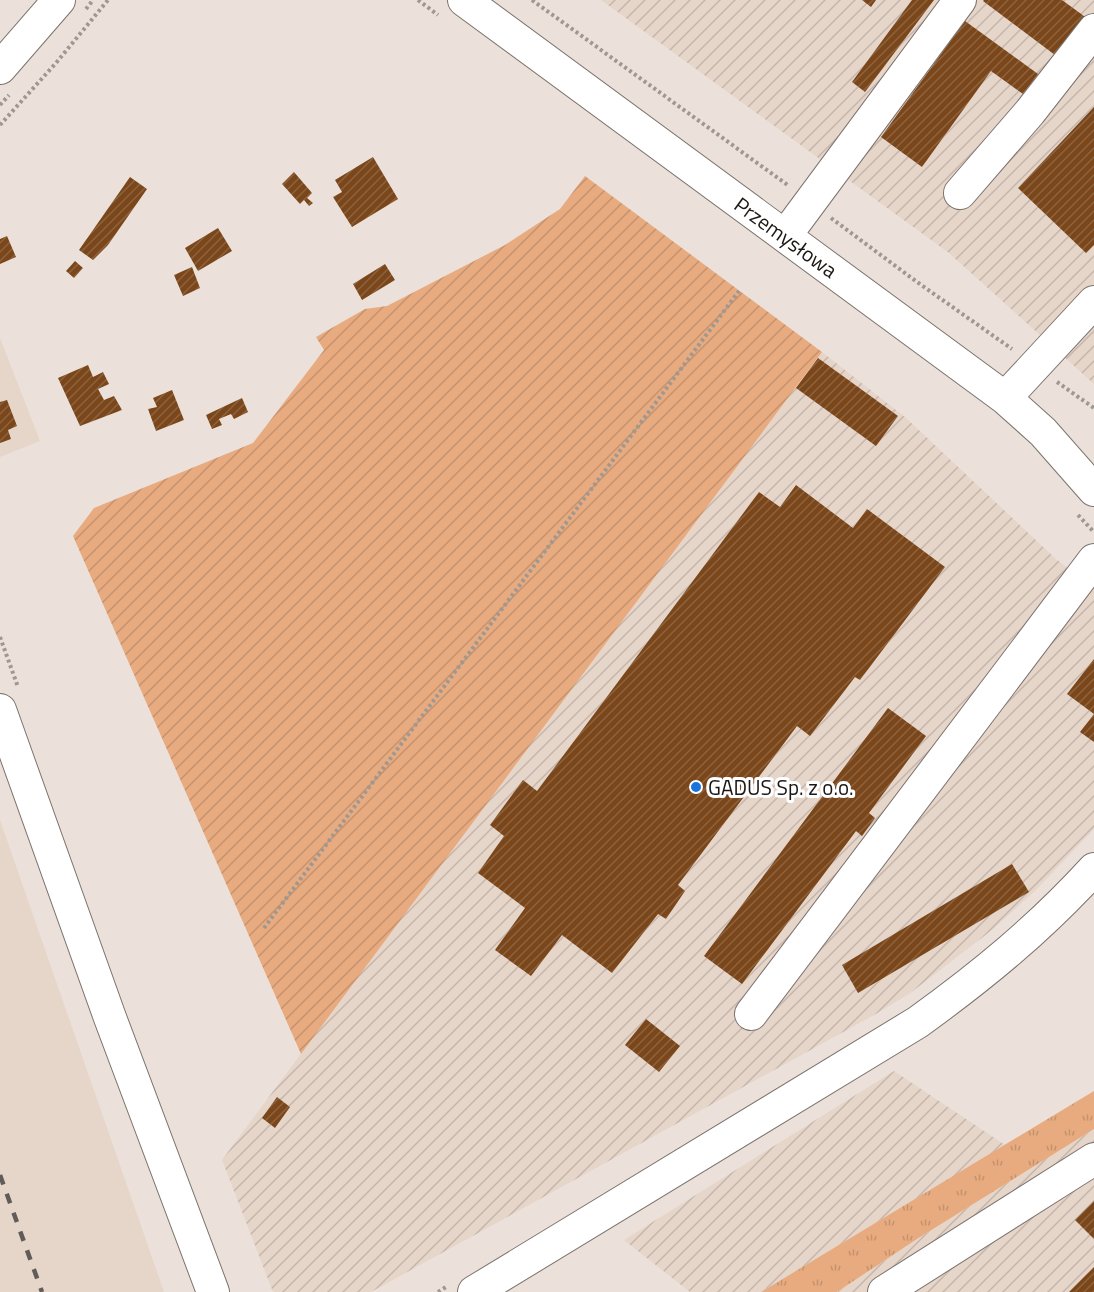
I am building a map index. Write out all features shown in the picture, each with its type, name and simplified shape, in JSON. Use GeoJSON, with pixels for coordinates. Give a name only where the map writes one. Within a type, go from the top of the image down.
{"type":"FeatureCollection","features":[{"type":"Feature","properties":{"kind":"street"},"geometry":{"type":"LineString","coordinates":[[0,68],[59,0]]}},
{"type":"Feature","properties":{"kind":"street"},"geometry":{"type":"LineString","coordinates":[[785,237],[960,0]]}},
{"type":"Feature","properties":{"kind":"street","name":"Przemysłowa"},"geometry":{"type":"LineString","coordinates":[[472,3],[1005,398],[1043,432],[1094,490]]}},
{"type":"Feature","properties":{"kind":"street"},"geometry":{"type":"LineString","coordinates":[[960,193],[1030,112],[1094,30]]}},
{"type":"Feature","properties":{"kind":"street"},"geometry":{"type":"LineString","coordinates":[[1005,398],[1094,302]]}},
{"type":"Feature","properties":{"kind":"street"},"geometry":{"type":"LineString","coordinates":[[751,1014],[1094,560]]}},
{"type":"Feature","properties":{"kind":"street"},"geometry":{"type":"LineString","coordinates":[[0,710],[113,1026],[213,1292]]}},
{"type":"Feature","properties":{"kind":"street"},"geometry":{"type":"LineString","coordinates":[[474,1292],[918,1022],[977,979],[1029,936],[1094,869]]}},
{"type":"Feature","properties":{"kind":"street"},"geometry":{"type":"LineString","coordinates":[[884,1292],[1094,1159]]}},
{"type":"Feature","properties":{"kind":"path"},"geometry":{"type":"LineString","coordinates":[[0,125],[70,47],[108,0]]}},
{"type":"Feature","properties":{"kind":"path"},"geometry":{"type":"LineString","coordinates":[[264,927],[739,291]]}},
{"type":"Feature","properties":{"kind":"shaded area"},"geometry":{"type":"Polygon","coordinates":[[[601,0],[1094,0],[1094,384],[949,253],[601,0]]]}},
{"type":"Feature","properties":{"kind":"shaded area"},"geometry":{"type":"Polygon","coordinates":[[[0,338],[40,441],[0,457],[0,338]]]}},
{"type":"Feature","properties":{"kind":"shaded area"},"geometry":{"type":"Polygon","coordinates":[[[822,352],[905,417],[1056,559],[1094,588],[1094,829],[1035,891],[992,930],[909,994],[874,1015],[371,1292],[273,1292],[222,1160],[822,352]]]}},
{"type":"Feature","properties":{"kind":"shaded area"},"geometry":{"type":"Polygon","coordinates":[[[0,820],[164,1292],[0,1292],[0,820]]]}},
{"type":"Feature","properties":{"kind":"shaded area"},"geometry":{"type":"Polygon","coordinates":[[[894,1071],[1005,1145],[761,1292],[690,1292],[624,1240],[894,1071]]]}},
{"type":"Feature","properties":{"kind":"shaded area"},"geometry":{"type":"Polygon","coordinates":[[[1094,1129],[1094,1292],[837,1292],[917,1239],[1094,1129]]]}},
{"type":"Feature","properties":{"kind":"green space"},"geometry":{"type":"Polygon","coordinates":[[[585,176],[822,352],[301,1054],[73,536],[94,508],[253,443],[324,350],[316,337],[365,309],[387,306],[505,245],[560,209],[585,176]]]}},
{"type":"Feature","properties":{"kind":"green space"},"geometry":{"type":"Polygon","coordinates":[[[1094,1091],[1094,1129],[917,1239],[837,1292],[761,1292],[1094,1091]]]}},
{"type":"Feature","properties":{"kind":"building"},"geometry":{"type":"Polygon","coordinates":[[[862,0],[876,0],[871,7],[862,0]]]}},
{"type":"Feature","properties":{"kind":"building"},"geometry":{"type":"Polygon","coordinates":[[[912,0],[934,0],[865,92],[852,82],[912,0]]]}},
{"type":"Feature","properties":{"kind":"building"},"geometry":{"type":"Polygon","coordinates":[[[984,0],[1062,0],[1088,19],[1059,58],[984,0]]]}},
{"type":"Feature","properties":{"kind":"building"},"geometry":{"type":"Polygon","coordinates":[[[965,21],[1038,74],[1023,94],[991,71],[922,167],[881,137],[965,21]]]}},
{"type":"Feature","properties":{"kind":"building"},"geometry":{"type":"Polygon","coordinates":[[[1094,107],[1094,245],[1086,253],[1018,188],[1094,107]]]}},
{"type":"Feature","properties":{"kind":"building"},"geometry":{"type":"Polygon","coordinates":[[[373,157],[398,199],[352,227],[333,197],[342,192],[335,180],[373,157]]]}},
{"type":"Feature","properties":{"kind":"building"},"geometry":{"type":"Polygon","coordinates":[[[294,172],[312,193],[307,198],[313,203],[309,206],[304,200],[300,204],[282,184],[294,172]]]}},
{"type":"Feature","properties":{"kind":"building"},"geometry":{"type":"Polygon","coordinates":[[[130,177],[147,189],[108,245],[93,260],[79,250],[130,177]]]}},
{"type":"Feature","properties":{"kind":"building"},"geometry":{"type":"Polygon","coordinates":[[[218,228],[232,251],[198,271],[185,248],[218,228]]]}},
{"type":"Feature","properties":{"kind":"building"},"geometry":{"type":"Polygon","coordinates":[[[7,236],[16,257],[0,264],[0,239],[7,236]]]}},
{"type":"Feature","properties":{"kind":"building"},"geometry":{"type":"Polygon","coordinates":[[[75,261],[83,268],[74,278],[66,271],[75,261]]]}},
{"type":"Feature","properties":{"kind":"building"},"geometry":{"type":"Polygon","coordinates":[[[385,264],[395,280],[362,300],[353,284],[385,264]]]}},
{"type":"Feature","properties":{"kind":"building"},"geometry":{"type":"Polygon","coordinates":[[[192,267],[200,288],[183,296],[174,275],[192,267]]]}},
{"type":"Feature","properties":{"kind":"building"},"geometry":{"type":"Polygon","coordinates":[[[818,358],[898,416],[876,446],[796,388],[818,358]]]}},
{"type":"Feature","properties":{"kind":"building"},"geometry":{"type":"Polygon","coordinates":[[[88,365],[93,377],[103,372],[109,384],[98,389],[104,400],[114,396],[122,410],[80,426],[58,378],[88,365]]]}},
{"type":"Feature","properties":{"kind":"building"},"geometry":{"type":"Polygon","coordinates":[[[172,390],[184,420],[156,431],[148,409],[157,407],[153,398],[172,390]]]}},
{"type":"Feature","properties":{"kind":"building"},"geometry":{"type":"Polygon","coordinates":[[[242,398],[248,412],[234,419],[231,414],[219,419],[222,425],[212,429],[206,415],[242,398]]]}},
{"type":"Feature","properties":{"kind":"building"},"geometry":{"type":"Polygon","coordinates":[[[7,400],[17,426],[8,430],[11,439],[0,443],[0,402],[7,400]]]}},
{"type":"Feature","properties":{"kind":"building"},"geometry":{"type":"Polygon","coordinates":[[[796,485],[853,528],[867,509],[945,567],[860,680],[855,677],[810,736],[797,726],[678,885],[685,891],[666,919],[658,914],[612,973],[562,935],[531,976],[495,950],[525,908],[478,873],[504,836],[490,825],[523,780],[537,791],[759,492],[780,507],[796,485]]]}},
{"type":"Feature","properties":{"kind":"building"},"geometry":{"type":"Polygon","coordinates":[[[1094,659],[1094,714],[1067,694],[1094,659]]]}},
{"type":"Feature","properties":{"kind":"building"},"geometry":{"type":"Polygon","coordinates":[[[888,708],[926,736],[869,813],[875,818],[862,836],[856,831],[742,984],[704,956],[888,708]]]}},
{"type":"Feature","properties":{"kind":"building"},"geometry":{"type":"Polygon","coordinates":[[[1094,714],[1094,742],[1080,732],[1094,714]]]}},
{"type":"Feature","properties":{"kind":"building"},"geometry":{"type":"Polygon","coordinates":[[[1012,864],[1029,892],[858,993],[842,965],[1012,864]]]}},
{"type":"Feature","properties":{"kind":"building"},"geometry":{"type":"Polygon","coordinates":[[[646,1019],[680,1046],[659,1072],[625,1045],[646,1019]]]}},
{"type":"Feature","properties":{"kind":"building"},"geometry":{"type":"Polygon","coordinates":[[[277,1097],[290,1107],[275,1128],[262,1118],[277,1097]]]}},
{"type":"Feature","properties":{"kind":"building"},"geometry":{"type":"Polygon","coordinates":[[[1094,1201],[1094,1239],[1075,1220],[1094,1201]]]}},
{"type":"Feature","properties":{"kind":"building"},"geometry":{"type":"Polygon","coordinates":[[[1094,1267],[1094,1292],[1069,1292],[1094,1267]]]}},
{"type":"Feature","properties":{"kind":"railway"},"geometry":{"type":"LineString","coordinates":[[0,1175],[42,1292]]}},
{"type":"Feature","properties":{"kind":"place","name":"GADUS Sp. z o.o."},"geometry":{"type":"Point","coordinates":[696,787]}}]}
